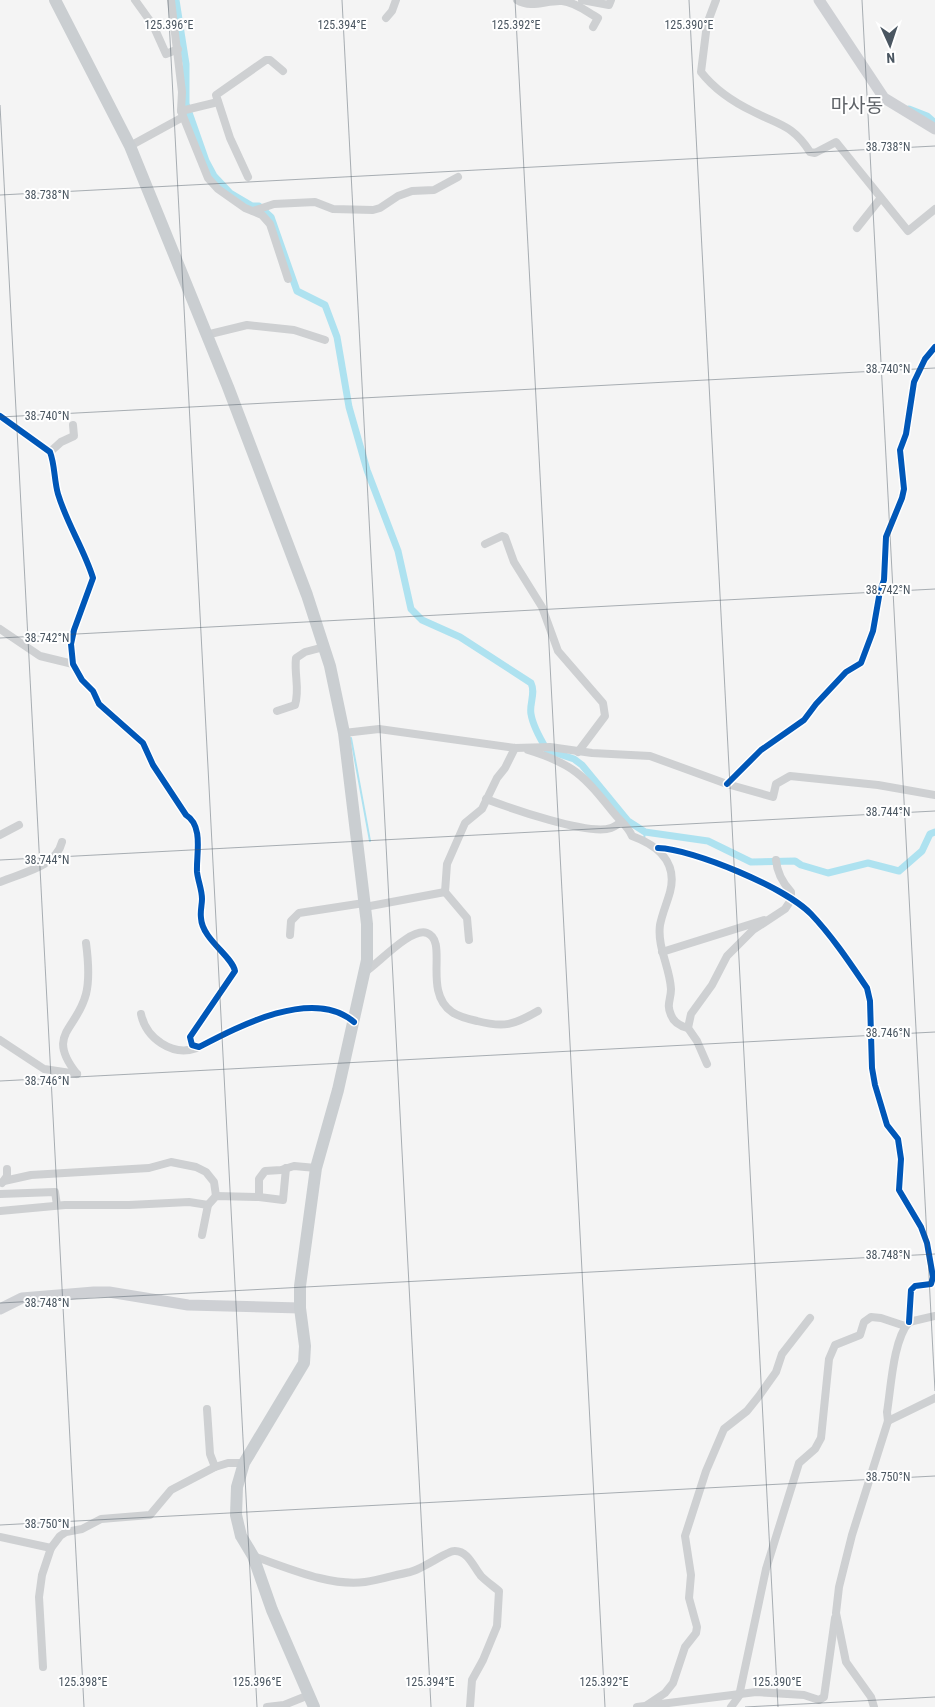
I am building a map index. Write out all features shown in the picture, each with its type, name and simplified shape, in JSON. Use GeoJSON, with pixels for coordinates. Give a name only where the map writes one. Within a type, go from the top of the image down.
{"type":"FeatureCollection","features":[{"type":"Feature","properties":{"kind":"main road"},"geometry":{"type":"LineString","coordinates":[[55,0],[130,146],[278,516],[324,646],[344,733],[364,905],[367,960],[354,1022],[316,1168],[300,1286],[300,1308],[306,1346],[304,1364],[244,1463],[237,1488],[236,1516],[240,1536],[254,1556],[272,1610],[314,1707]]}},
{"type":"Feature","properties":{"kind":"street"},"geometry":{"type":"LineString","coordinates":[[135,0],[152,25],[166,54],[178,49]]}},
{"type":"Feature","properties":{"kind":"street"},"geometry":{"type":"LineString","coordinates":[[171,0],[184,112],[208,178],[230,199],[258,208],[315,202],[333,209],[373,210],[398,196],[412,191],[434,190],[458,177]]}},
{"type":"Feature","properties":{"kind":"street"},"geometry":{"type":"LineString","coordinates":[[386,18],[392,11],[396,0]]}},
{"type":"Feature","properties":{"kind":"street"},"geometry":{"type":"LineString","coordinates":[[517,0],[528,5],[562,1],[571,3],[598,18],[593,27]]}},
{"type":"Feature","properties":{"kind":"street"},"geometry":{"type":"LineString","coordinates":[[582,0],[602,5],[609,5],[611,0]]}},
{"type":"Feature","properties":{"kind":"street"},"geometry":{"type":"LineString","coordinates":[[716,0],[707,24],[701,72],[712,86],[755,113],[777,121],[802,139],[810,152],[815,153],[836,142],[880,199],[908,231],[935,209]]}},
{"type":"Feature","properties":{"kind":"street"},"geometry":{"type":"LineString","coordinates":[[819,0],[884,98],[935,129]]}},
{"type":"Feature","properties":{"kind":"street"},"geometry":{"type":"LineString","coordinates":[[248,177],[230,138],[216,95],[266,60],[270,60],[283,71]]}},
{"type":"Feature","properties":{"kind":"street"},"geometry":{"type":"LineString","coordinates":[[130,146],[184,112],[218,102]]}},
{"type":"Feature","properties":{"kind":"street"},"geometry":{"type":"LineString","coordinates":[[857,228],[880,199]]}},
{"type":"Feature","properties":{"kind":"street"},"geometry":{"type":"LineString","coordinates":[[258,208],[270,224],[288,279]]}},
{"type":"Feature","properties":{"kind":"street"},"geometry":{"type":"LineString","coordinates":[[206,336],[247,325],[294,330],[326,340]]}},
{"type":"Feature","properties":{"kind":"street"},"geometry":{"type":"LineString","coordinates":[[727,784],[761,750],[804,720],[816,704],[846,672],[861,663],[873,632],[880,591],[884,580],[886,537],[902,498],[900,450],[906,434],[914,382],[925,359],[935,347]]}},
{"type":"Feature","properties":{"kind":"street"},"geometry":{"type":"LineString","coordinates":[[0,416],[50,452],[58,495],[70,528],[82,549],[93,578],[74,630],[71,644],[72,664],[82,680],[93,691],[98,704],[143,743],[153,765],[186,815],[191,818],[198,838],[197,870],[202,894],[200,914],[202,928],[236,971],[190,1037],[192,1045],[199,1047]]}},
{"type":"Feature","properties":{"kind":"street"},"geometry":{"type":"LineString","coordinates":[[50,452],[61,442],[74,436],[73,425]]}},
{"type":"Feature","properties":{"kind":"street"},"geometry":{"type":"LineString","coordinates":[[485,544],[502,536],[505,538],[514,562],[542,607],[558,651],[603,703],[605,716],[578,752]]}},
{"type":"Feature","properties":{"kind":"street"},"geometry":{"type":"LineString","coordinates":[[0,629],[40,656],[72,664]]}},
{"type":"Feature","properties":{"kind":"street"},"geometry":{"type":"LineString","coordinates":[[277,711],[295,705],[299,693],[295,668],[296,658],[305,652],[324,646]]}},
{"type":"Feature","properties":{"kind":"street"},"geometry":{"type":"LineString","coordinates":[[344,733],[354,730],[386,730],[519,748],[550,757],[583,775],[621,822],[629,828],[632,836],[658,848],[680,850],[765,884],[810,913],[867,988],[870,1001],[872,1068],[886,1124],[898,1140],[901,1159],[900,1190],[921,1226],[932,1263],[933,1277],[931,1284],[915,1286],[911,1290],[907,1324],[898,1349],[887,1412],[888,1421],[852,1536],[839,1587],[824,1697],[819,1700],[804,1694],[770,1692],[637,1707]]}},
{"type":"Feature","properties":{"kind":"street"},"geometry":{"type":"LineString","coordinates":[[519,748],[550,746],[578,752],[650,756],[727,784],[773,797],[776,784],[790,776],[878,785],[935,795]]}},
{"type":"Feature","properties":{"kind":"street"},"geometry":{"type":"LineString","coordinates":[[469,940],[466,918],[445,892],[447,864],[465,823],[482,809],[486,799],[519,748]]}},
{"type":"Feature","properties":{"kind":"street"},"geometry":{"type":"LineString","coordinates":[[486,799],[546,820],[572,825],[610,829],[621,822]]}},
{"type":"Feature","properties":{"kind":"street"},"geometry":{"type":"LineString","coordinates":[[0,835],[19,825]]}},
{"type":"Feature","properties":{"kind":"street"},"geometry":{"type":"LineString","coordinates":[[0,882],[52,859],[60,851],[62,842]]}},
{"type":"Feature","properties":{"kind":"street"},"geometry":{"type":"LineString","coordinates":[[658,848],[670,865],[671,881],[671,890],[660,926],[662,952],[671,991],[667,1005],[674,1020],[688,1028],[697,1041],[708,1064]]}},
{"type":"Feature","properties":{"kind":"street"},"geometry":{"type":"LineString","coordinates":[[688,1028],[691,1014],[712,985],[727,956],[753,930],[785,909],[791,900],[791,892],[782,882],[776,862]]}},
{"type":"Feature","properties":{"kind":"street"},"geometry":{"type":"LineString","coordinates":[[290,935],[291,921],[298,913],[445,892]]}},
{"type":"Feature","properties":{"kind":"street"},"geometry":{"type":"LineString","coordinates":[[662,952],[773,917]]}},
{"type":"Feature","properties":{"kind":"street"},"geometry":{"type":"LineString","coordinates":[[365,972],[379,964],[400,942],[420,933],[428,934],[435,940],[438,948],[435,974],[436,985],[441,997],[454,1013],[491,1025],[505,1026],[520,1021],[538,1011]]}},
{"type":"Feature","properties":{"kind":"street"},"geometry":{"type":"LineString","coordinates":[[0,1040],[44,1069],[77,1074],[65,1057],[62,1042],[86,992],[86,943]]}},
{"type":"Feature","properties":{"kind":"street"},"geometry":{"type":"LineString","coordinates":[[140,1014],[143,1025],[155,1040],[183,1050],[199,1047],[242,1025],[304,1008],[331,1011],[348,1017],[354,1022]]}},
{"type":"Feature","properties":{"kind":"street"},"geometry":{"type":"LineString","coordinates":[[2,1182],[31,1175],[149,1168],[170,1162],[196,1167],[206,1172],[214,1182],[216,1196]]}},
{"type":"Feature","properties":{"kind":"street"},"geometry":{"type":"LineString","coordinates":[[259,1197],[261,1174],[265,1171],[294,1166],[316,1168]]}},
{"type":"Feature","properties":{"kind":"street"},"geometry":{"type":"LineString","coordinates":[[202,1235],[208,1205],[216,1196],[259,1197],[283,1200],[286,1168]]}},
{"type":"Feature","properties":{"kind":"street"},"geometry":{"type":"LineString","coordinates":[[2,1182],[7,1169]]}},
{"type":"Feature","properties":{"kind":"street"},"geometry":{"type":"LineString","coordinates":[[57,1205],[55,1192],[1,1194],[2,1211],[57,1205],[189,1202],[208,1205]]}},
{"type":"Feature","properties":{"kind":"street"},"geometry":{"type":"LineString","coordinates":[[0,1309],[22,1298],[94,1292],[223,1307],[300,1308]]}},
{"type":"Feature","properties":{"kind":"street"},"geometry":{"type":"LineString","coordinates":[[731,1707],[739,1696],[766,1569],[799,1463],[815,1449],[821,1438],[829,1359],[835,1345],[860,1335],[864,1322],[870,1317],[907,1324],[935,1316]]}},
{"type":"Feature","properties":{"kind":"street"},"geometry":{"type":"LineString","coordinates":[[647,1705],[665,1693],[673,1683],[685,1648],[696,1633],[697,1627],[689,1598],[690,1575],[685,1536],[706,1471],[724,1429],[747,1411],[759,1396],[776,1372],[782,1354],[810,1318]]}},
{"type":"Feature","properties":{"kind":"street"},"geometry":{"type":"LineString","coordinates":[[888,1421],[935,1398]]}},
{"type":"Feature","properties":{"kind":"street"},"geometry":{"type":"LineString","coordinates":[[207,1409],[210,1454],[215,1467]]}},
{"type":"Feature","properties":{"kind":"street"},"geometry":{"type":"LineString","coordinates":[[43,1667],[39,1597],[42,1575],[51,1548],[60,1536],[66,1532],[82,1529],[101,1519],[150,1515],[171,1490],[215,1467],[228,1463],[244,1463]]}},
{"type":"Feature","properties":{"kind":"street"},"geometry":{"type":"LineString","coordinates":[[0,1537],[51,1548]]}},
{"type":"Feature","properties":{"kind":"street"},"geometry":{"type":"LineString","coordinates":[[254,1556],[299,1572],[344,1582],[364,1582],[412,1571],[431,1564],[454,1550],[460,1552],[499,1591],[497,1626],[483,1660],[472,1680],[470,1707]]}},
{"type":"Feature","properties":{"kind":"street"},"geometry":{"type":"LineString","coordinates":[[836,1612],[846,1662],[871,1697],[874,1707]]}},
{"type":"Feature","properties":{"kind":"street"},"geometry":{"type":"LineString","coordinates":[[267,1707],[284,1705],[309,1694]]}},
{"type":"Feature","properties":{"kind":"waterway"},"geometry":{"type":"LineString","coordinates":[[176,0],[186,64],[186,104],[206,161],[214,176],[230,193],[252,206],[259,206],[271,217],[297,291],[325,305],[337,337],[349,407],[367,470],[398,551],[411,609],[422,620],[460,637],[531,683],[533,691],[532,719],[537,733],[547,750],[574,759],[582,765],[628,821],[645,832],[708,841],[751,862],[795,861],[801,865],[828,873],[868,863],[899,871],[922,851],[930,834],[935,832]]}},
{"type":"Feature","properties":{"kind":"waterway"},"geometry":{"type":"LineString","coordinates":[[909,109],[927,116],[935,123]]}},
{"type":"Feature","properties":{"kind":"waterway"},"geometry":{"type":"LineString","coordinates":[[351,738],[370,841]]}},
{"type":"Feature","properties":{"kind":"waterway"},"geometry":{"type":"LineString","coordinates":[[644,839],[645,832]]}},
{"type":"Feature","properties":{"kind":"cycle path"},"geometry":{"type":"LineString","coordinates":[[727,784],[761,750],[804,720],[816,704],[846,672],[861,663],[873,631],[880,591],[884,580],[886,537],[904,489],[900,450],[906,434],[914,382],[925,359],[935,347]]}},
{"type":"Feature","properties":{"kind":"cycle path"},"geometry":{"type":"LineString","coordinates":[[0,416],[50,452],[62,505],[93,578],[74,630],[71,644],[73,664],[82,680],[93,691],[99,704],[143,743],[153,765],[195,826],[198,841],[197,872],[202,896],[201,915],[203,926],[211,940],[229,959],[235,971],[190,1037],[192,1045],[199,1047],[234,1029],[276,1014],[297,1009],[318,1008],[337,1012],[354,1022]]}},
{"type":"Feature","properties":{"kind":"cycle path"},"geometry":{"type":"LineString","coordinates":[[658,848],[674,850],[715,862],[761,882],[799,904],[826,931],[867,988],[870,1001],[872,1068],[875,1085],[887,1125],[898,1139],[901,1159],[899,1190],[921,1227],[927,1243],[933,1277],[931,1284],[915,1286],[911,1290],[909,1322]]}},
{"type":"Feature","properties":{"kind":"district","name":"마사동"},"geometry":{"type":"Point","coordinates":[857,105]}}]}
